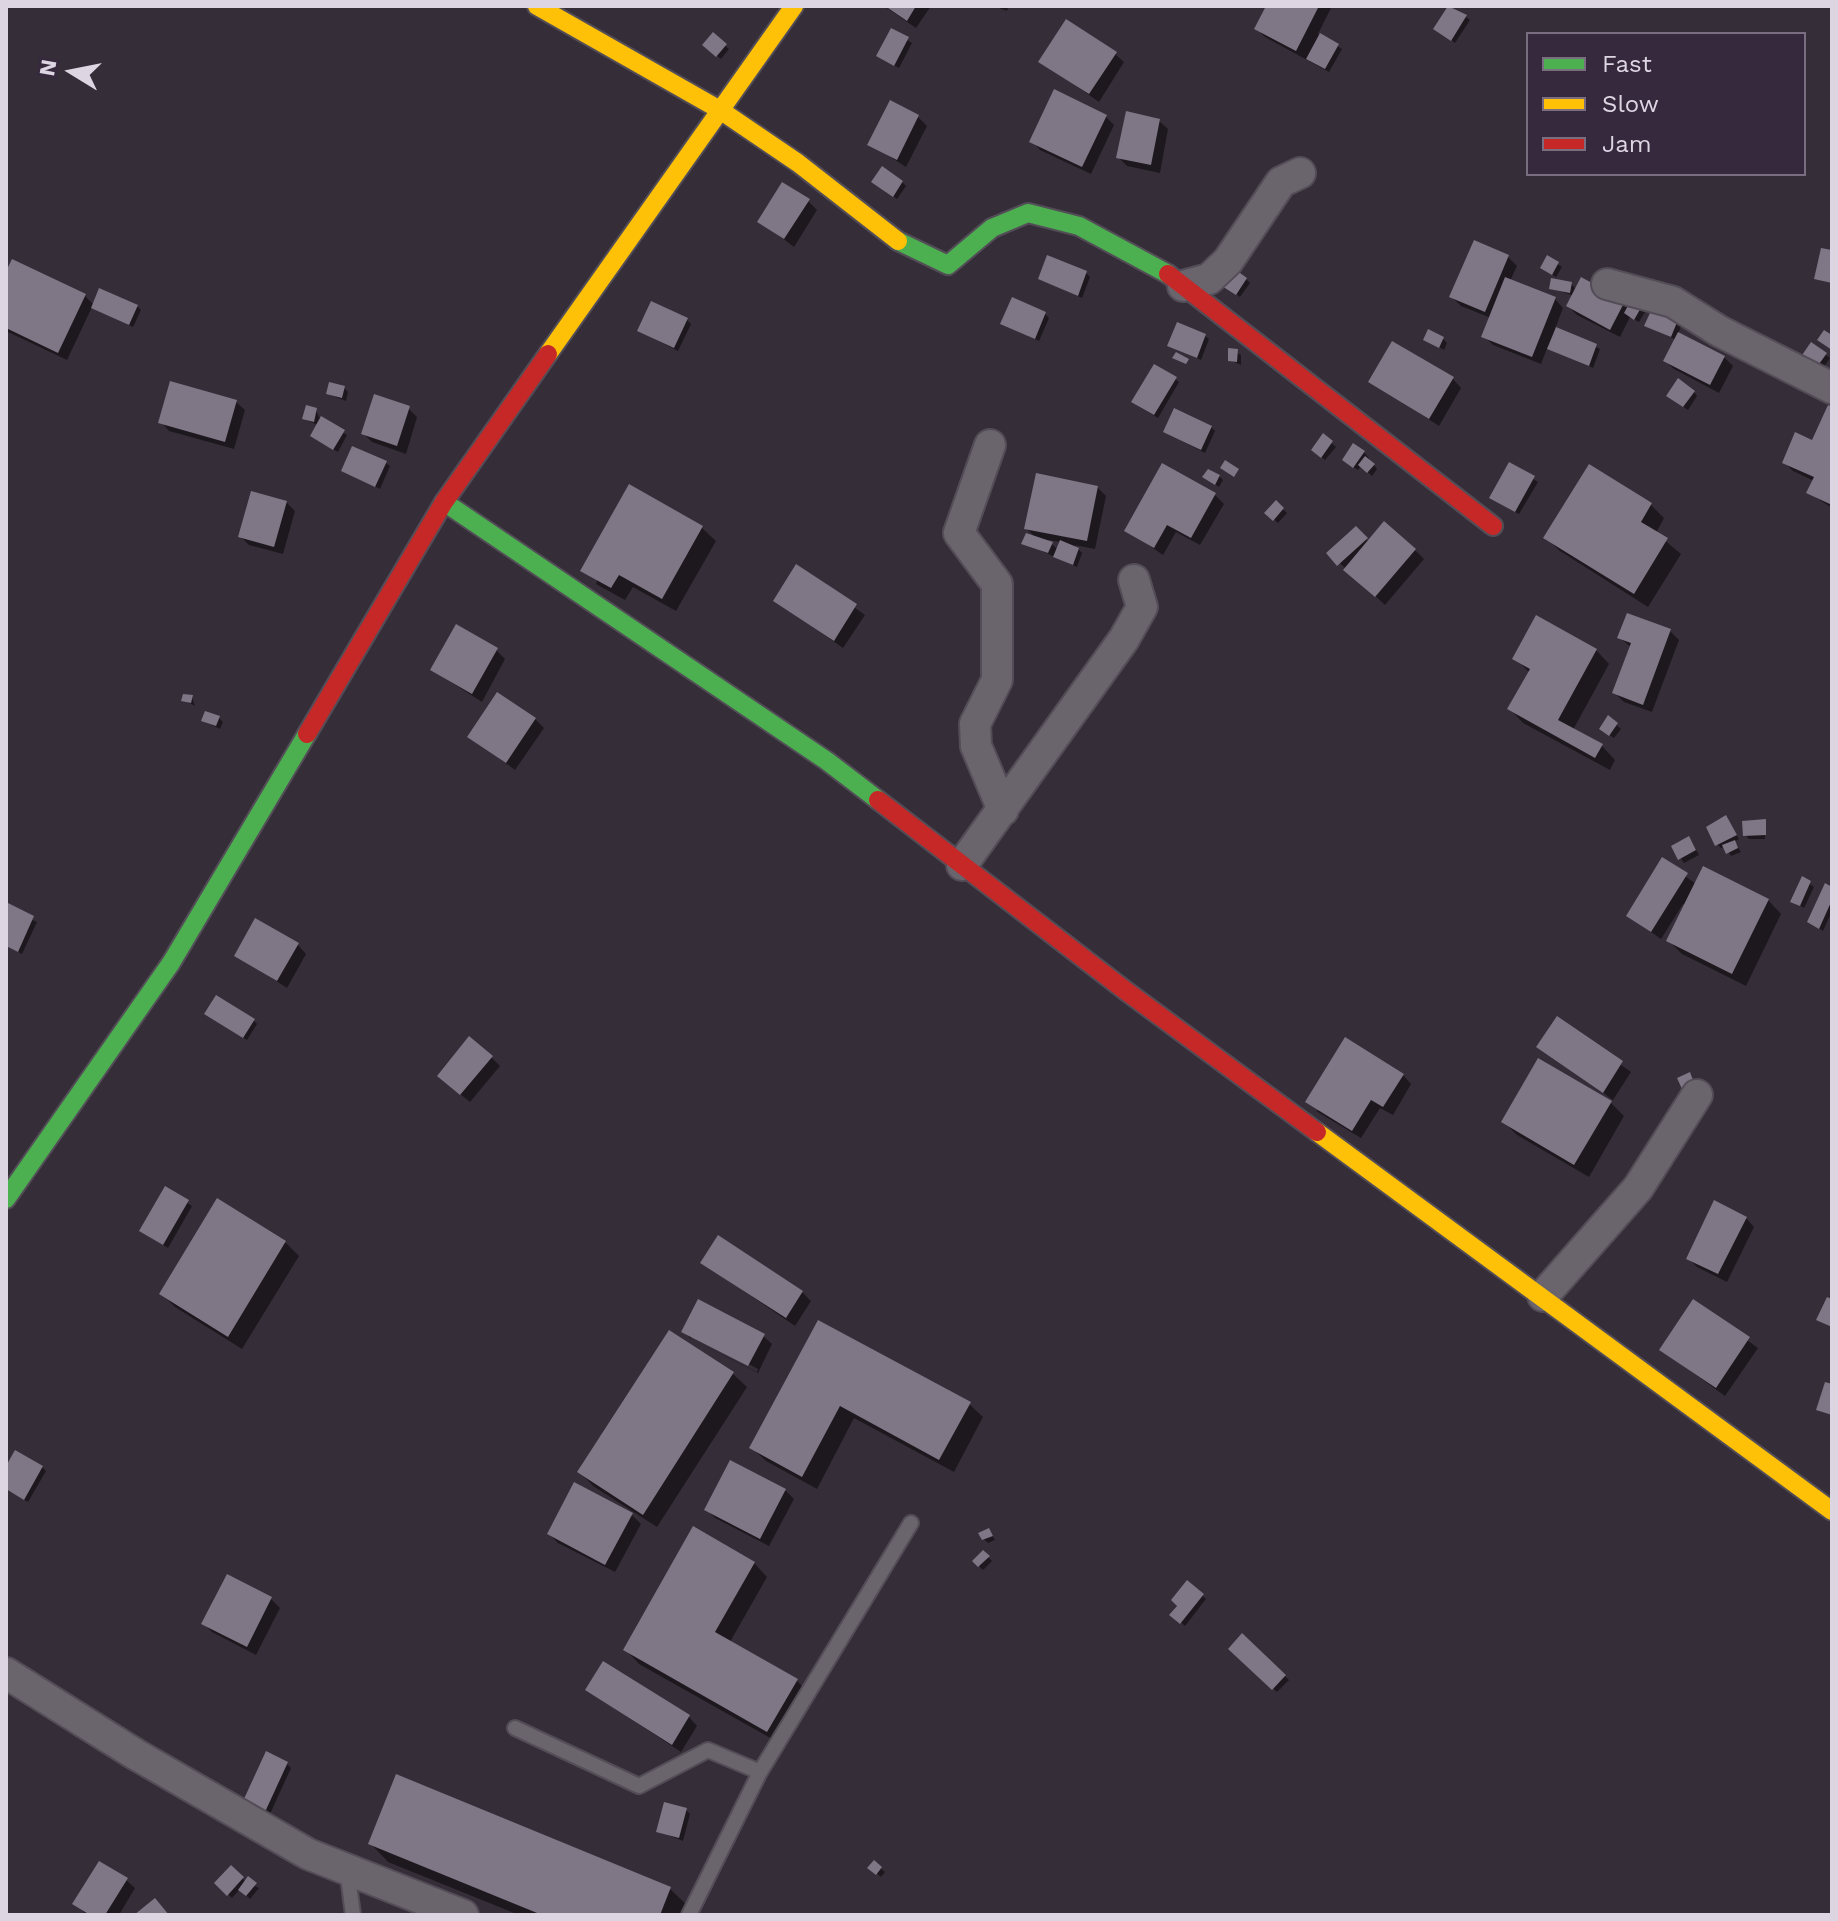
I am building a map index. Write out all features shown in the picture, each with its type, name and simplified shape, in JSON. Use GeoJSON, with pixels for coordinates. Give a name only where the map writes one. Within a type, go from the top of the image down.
{"type":"FeatureCollection","features":[{"type":"Feature","properties":{"kind":"street"},"geometry":{"type":"LineString","coordinates":[[537,6],[720,110],[798,163],[907,248],[948,265],[992,228],[1028,213],[1079,226],[1158,266],[1493,526]]}},
{"type":"Feature","properties":{"kind":"street"},"geometry":{"type":"LineString","coordinates":[[6,1199],[171,963],[444,502],[794,6]]}},
{"type":"Feature","properties":{"kind":"street"},"geometry":{"type":"LineString","coordinates":[[1183,286],[1209,279],[1228,261],[1281,182],[1300,173]]}},
{"type":"Feature","properties":{"kind":"street"},"geometry":{"type":"LineString","coordinates":[[1607,284],[1673,302],[1719,331],[1832,388]]}},
{"type":"Feature","properties":{"kind":"street"},"geometry":{"type":"LineString","coordinates":[[990,445],[959,533],[997,584],[997,680],[975,724],[976,746],[1003,810]]}},
{"type":"Feature","properties":{"kind":"street"},"geometry":{"type":"LineString","coordinates":[[444,502],[827,761],[1126,991],[1832,1511]]}},
{"type":"Feature","properties":{"kind":"street"},"geometry":{"type":"LineString","coordinates":[[962,865],[1124,639],[1142,607],[1134,580]]}},
{"type":"Feature","properties":{"kind":"street"},"geometry":{"type":"LineString","coordinates":[[1543,1296],[1638,1188],[1697,1095]]}},
{"type":"Feature","properties":{"kind":"street"},"geometry":{"type":"LineString","coordinates":[[6,1673],[247,1821],[308,1854],[463,1915]]}},
{"type":"Feature","properties":{"kind":"lane"},"geometry":{"type":"LineString","coordinates":[[689,1915],[760,1772],[911,1523]]}},
{"type":"Feature","properties":{"kind":"lane"},"geometry":{"type":"LineString","coordinates":[[515,1728],[639,1786],[708,1750],[760,1772]]}},
{"type":"Feature","properties":{"kind":"lane"},"geometry":{"type":"LineString","coordinates":[[347,1869],[353,1915]]}},
{"type":"Feature","properties":{"kind":"building"},"geometry":{"type":"Polygon","coordinates":[[[885,6],[916,6],[907,21],[885,6]]]}},
{"type":"Feature","properties":{"kind":"building"},"geometry":{"type":"Polygon","coordinates":[[[1266,6],[1319,6],[1296,51],[1254,29],[1266,6]]]}},
{"type":"Feature","properties":{"kind":"building"},"geometry":{"type":"Polygon","coordinates":[[[1448,6],[1467,15],[1451,41],[1433,29],[1448,6]]]}},
{"type":"Feature","properties":{"kind":"building"},"geometry":{"type":"Polygon","coordinates":[[[1066,19],[1117,52],[1089,94],[1038,62],[1066,19]]]}},
{"type":"Feature","properties":{"kind":"building"},"geometry":{"type":"Polygon","coordinates":[[[891,28],[909,37],[894,66],[876,56],[891,28]]]}},
{"type":"Feature","properties":{"kind":"building"},"geometry":{"type":"Polygon","coordinates":[[[713,32],[727,44],[716,57],[702,45],[713,32]]]}},
{"type":"Feature","properties":{"kind":"building"},"geometry":{"type":"Polygon","coordinates":[[[1320,33],[1339,44],[1325,69],[1306,59],[1320,33]]]}},
{"type":"Feature","properties":{"kind":"building"},"geometry":{"type":"Polygon","coordinates":[[[1054,89],[1107,115],[1082,167],[1029,142],[1054,89]]]}},
{"type":"Feature","properties":{"kind":"building"},"geometry":{"type":"Polygon","coordinates":[[[890,100],[919,115],[897,160],[867,145],[890,100]]]}},
{"type":"Feature","properties":{"kind":"building"},"geometry":{"type":"Polygon","coordinates":[[[1126,111],[1160,119],[1151,165],[1116,158],[1126,111]]]}},
{"type":"Feature","properties":{"kind":"building"},"geometry":{"type":"Polygon","coordinates":[[[882,166],[903,181],[893,197],[871,182],[882,166]]]}},
{"type":"Feature","properties":{"kind":"building"},"geometry":{"type":"Polygon","coordinates":[[[782,182],[810,199],[784,239],[757,222],[782,182]]]}},
{"type":"Feature","properties":{"kind":"building"},"geometry":{"type":"Polygon","coordinates":[[[1474,240],[1509,255],[1485,312],[1449,297],[1474,240]]]}},
{"type":"Feature","properties":{"kind":"building"},"geometry":{"type":"Polygon","coordinates":[[[1821,248],[1832,250],[1832,283],[1814,279],[1821,248]]]}},
{"type":"Feature","properties":{"kind":"building"},"geometry":{"type":"Polygon","coordinates":[[[1047,255],[1087,271],[1078,296],[1038,279],[1047,255]]]}},
{"type":"Feature","properties":{"kind":"building"},"geometry":{"type":"Polygon","coordinates":[[[1547,255],[1559,262],[1552,275],[1540,268],[1547,255]]]}},
{"type":"Feature","properties":{"kind":"building"},"geometry":{"type":"Polygon","coordinates":[[[12,259],[86,294],[58,353],[6,328],[6,271],[12,259]]]}},
{"type":"Feature","properties":{"kind":"building"},"geometry":{"type":"Polygon","coordinates":[[[1229,265],[1247,278],[1236,295],[1217,283],[1229,265]]]}},
{"type":"Feature","properties":{"kind":"building"},"geometry":{"type":"Polygon","coordinates":[[[1505,277],[1556,297],[1532,357],[1481,337],[1505,277]]]}},
{"type":"Feature","properties":{"kind":"building"},"geometry":{"type":"Polygon","coordinates":[[[1581,277],[1625,301],[1610,330],[1566,306],[1581,277]]]}},
{"type":"Feature","properties":{"kind":"building"},"geometry":{"type":"Polygon","coordinates":[[[1551,278],[1572,282],[1570,293],[1549,289],[1551,278]]]}},
{"type":"Feature","properties":{"kind":"building"},"geometry":{"type":"Polygon","coordinates":[[[99,288],[138,305],[129,325],[91,308],[99,288]]]}},
{"type":"Feature","properties":{"kind":"building"},"geometry":{"type":"Polygon","coordinates":[[[1012,297],[1046,312],[1035,339],[1000,324],[1012,297]]]}},
{"type":"Feature","properties":{"kind":"building"},"geometry":{"type":"Polygon","coordinates":[[[1631,300],[1642,306],[1634,320],[1624,313],[1631,300]]]}},
{"type":"Feature","properties":{"kind":"building"},"geometry":{"type":"Polygon","coordinates":[[[651,301],[688,318],[674,348],[637,331],[651,301]]]}},
{"type":"Feature","properties":{"kind":"building"},"geometry":{"type":"Polygon","coordinates":[[[1654,304],[1680,315],[1671,337],[1644,326],[1654,304]]]}},
{"type":"Feature","properties":{"kind":"building"},"geometry":{"type":"Polygon","coordinates":[[[1177,322],[1206,334],[1197,358],[1167,346],[1177,322]]]}},
{"type":"Feature","properties":{"kind":"building"},"geometry":{"type":"Polygon","coordinates":[[[1556,327],[1597,344],[1589,366],[1547,349],[1556,327]]]}},
{"type":"Feature","properties":{"kind":"building"},"geometry":{"type":"Polygon","coordinates":[[[1428,329],[1444,337],[1439,348],[1423,340],[1428,329]]]}},
{"type":"Feature","properties":{"kind":"building"},"geometry":{"type":"Polygon","coordinates":[[[1824,330],[1832,335],[1832,350],[1817,340],[1824,330]]]}},
{"type":"Feature","properties":{"kind":"building"},"geometry":{"type":"Polygon","coordinates":[[[1678,332],[1725,356],[1710,385],[1663,361],[1678,332]]]}},
{"type":"Feature","properties":{"kind":"building"},"geometry":{"type":"Polygon","coordinates":[[[1392,341],[1454,377],[1429,419],[1368,382],[1392,341]]]}},
{"type":"Feature","properties":{"kind":"building"},"geometry":{"type":"Polygon","coordinates":[[[1811,342],[1827,353],[1814,371],[1798,361],[1811,342]]]}},
{"type":"Feature","properties":{"kind":"building"},"geometry":{"type":"Polygon","coordinates":[[[1228,348],[1238,349],[1237,362],[1228,361],[1228,348]]]}},
{"type":"Feature","properties":{"kind":"building"},"geometry":{"type":"Polygon","coordinates":[[[1176,352],[1189,359],[1186,364],[1172,358],[1176,352]]]}},
{"type":"Feature","properties":{"kind":"building"},"geometry":{"type":"Polygon","coordinates":[[[1154,364],[1177,377],[1154,415],[1131,402],[1154,364]]]}},
{"type":"Feature","properties":{"kind":"building"},"geometry":{"type":"Polygon","coordinates":[[[1678,378],[1695,391],[1683,407],[1666,396],[1678,378]]]}},
{"type":"Feature","properties":{"kind":"building"},"geometry":{"type":"Polygon","coordinates":[[[170,381],[237,400],[225,442],[158,423],[170,381]]]}},
{"type":"Feature","properties":{"kind":"building"},"geometry":{"type":"Polygon","coordinates":[[[329,382],[345,386],[342,398],[326,394],[329,382]]]}},
{"type":"Feature","properties":{"kind":"building"},"geometry":{"type":"Polygon","coordinates":[[[374,394],[410,406],[397,446],[361,434],[374,394]]]}},
{"type":"Feature","properties":{"kind":"building"},"geometry":{"type":"Polygon","coordinates":[[[306,405],[317,408],[314,422],[302,419],[306,405]]]}},
{"type":"Feature","properties":{"kind":"building"},"geometry":{"type":"Polygon","coordinates":[[[1828,405],[1832,407],[1832,505],[1806,493],[1814,477],[1782,463],[1795,432],[1812,440],[1828,405]]]}},
{"type":"Feature","properties":{"kind":"building"},"geometry":{"type":"Polygon","coordinates":[[[1174,408],[1212,426],[1201,450],[1163,432],[1174,408]]]}},
{"type":"Feature","properties":{"kind":"building"},"geometry":{"type":"Polygon","coordinates":[[[321,416],[345,430],[333,450],[310,436],[321,416]]]}},
{"type":"Feature","properties":{"kind":"building"},"geometry":{"type":"Polygon","coordinates":[[[1323,433],[1333,441],[1321,458],[1311,450],[1323,433]]]}},
{"type":"Feature","properties":{"kind":"building"},"geometry":{"type":"Polygon","coordinates":[[[1353,443],[1365,451],[1353,468],[1342,460],[1353,443]]]}},
{"type":"Feature","properties":{"kind":"building"},"geometry":{"type":"Polygon","coordinates":[[[352,446],[387,461],[375,487],[341,471],[352,446]]]}},
{"type":"Feature","properties":{"kind":"building"},"geometry":{"type":"Polygon","coordinates":[[[1365,456],[1375,464],[1367,473],[1358,465],[1365,456]]]}},
{"type":"Feature","properties":{"kind":"building"},"geometry":{"type":"Polygon","coordinates":[[[1225,460],[1239,469],[1234,477],[1220,468],[1225,460]]]}},
{"type":"Feature","properties":{"kind":"building"},"geometry":{"type":"Polygon","coordinates":[[[1509,462],[1535,476],[1515,512],[1489,498],[1509,462]]]}},
{"type":"Feature","properties":{"kind":"building"},"geometry":{"type":"Polygon","coordinates":[[[1162,463],[1216,493],[1191,538],[1167,525],[1154,548],[1124,531],[1162,463]]]}},
{"type":"Feature","properties":{"kind":"building"},"geometry":{"type":"Polygon","coordinates":[[[1589,464],[1652,503],[1641,522],[1668,538],[1634,594],[1543,538],[1589,464]]]}},
{"type":"Feature","properties":{"kind":"building"},"geometry":{"type":"Polygon","coordinates":[[[1208,469],[1220,475],[1215,485],[1202,477],[1208,469]]]}},
{"type":"Feature","properties":{"kind":"building"},"geometry":{"type":"Polygon","coordinates":[[[1036,473],[1098,486],[1087,541],[1024,529],[1036,473]]]}},
{"type":"Feature","properties":{"kind":"building"},"geometry":{"type":"Polygon","coordinates":[[[629,484],[703,526],[662,599],[619,575],[611,588],[580,571],[629,484]]]}},
{"type":"Feature","properties":{"kind":"building"},"geometry":{"type":"Polygon","coordinates":[[[251,491],[287,501],[274,547],[238,537],[251,491]]]}},
{"type":"Feature","properties":{"kind":"building"},"geometry":{"type":"Polygon","coordinates":[[[1276,500],[1284,508],[1273,521],[1264,513],[1276,500]]]}},
{"type":"Feature","properties":{"kind":"building"},"geometry":{"type":"Polygon","coordinates":[[[1384,521],[1416,549],[1375,597],[1343,570],[1384,521]]]}},
{"type":"Feature","properties":{"kind":"building"},"geometry":{"type":"Polygon","coordinates":[[[1356,526],[1368,538],[1337,566],[1326,553],[1356,526]]]}},
{"type":"Feature","properties":{"kind":"building"},"geometry":{"type":"Polygon","coordinates":[[[1026,533],[1053,542],[1048,553],[1021,544],[1026,533]]]}},
{"type":"Feature","properties":{"kind":"building"},"geometry":{"type":"Polygon","coordinates":[[[1060,540],[1079,548],[1073,565],[1053,557],[1060,540]]]}},
{"type":"Feature","properties":{"kind":"building"},"geometry":{"type":"Polygon","coordinates":[[[796,564],[857,604],[834,641],[773,601],[796,564]]]}},
{"type":"Feature","properties":{"kind":"building"},"geometry":{"type":"Polygon","coordinates":[[[1627,613],[1671,629],[1643,705],[1612,693],[1631,643],[1617,638],[1627,613]]]}},
{"type":"Feature","properties":{"kind":"building"},"geometry":{"type":"Polygon","coordinates":[[[1536,615],[1597,649],[1558,720],[1603,744],[1595,758],[1507,709],[1530,669],[1512,659],[1536,615]]]}},
{"type":"Feature","properties":{"kind":"building"},"geometry":{"type":"Polygon","coordinates":[[[456,624],[498,648],[472,694],[430,670],[456,624]]]}},
{"type":"Feature","properties":{"kind":"building"},"geometry":{"type":"Polygon","coordinates":[[[497,692],[536,718],[506,763],[467,737],[497,692]]]}},
{"type":"Feature","properties":{"kind":"building"},"geometry":{"type":"Polygon","coordinates":[[[183,694],[193,695],[191,703],[181,701],[183,694]]]}},
{"type":"Feature","properties":{"kind":"building"},"geometry":{"type":"Polygon","coordinates":[[[205,711],[220,716],[216,726],[201,721],[205,711]]]}},
{"type":"Feature","properties":{"kind":"building"},"geometry":{"type":"Polygon","coordinates":[[[1608,715],[1618,723],[1609,736],[1599,729],[1608,715]]]}},
{"type":"Feature","properties":{"kind":"building"},"geometry":{"type":"Polygon","coordinates":[[[1726,815],[1737,835],[1715,846],[1706,827],[1726,815]]]}},
{"type":"Feature","properties":{"kind":"building"},"geometry":{"type":"Polygon","coordinates":[[[1766,819],[1766,835],[1743,836],[1742,821],[1766,819]]]}},
{"type":"Feature","properties":{"kind":"building"},"geometry":{"type":"Polygon","coordinates":[[[1689,836],[1696,850],[1678,860],[1671,846],[1689,836]]]}},
{"type":"Feature","properties":{"kind":"building"},"geometry":{"type":"Polygon","coordinates":[[[1735,840],[1738,848],[1726,854],[1722,845],[1735,840]]]}},
{"type":"Feature","properties":{"kind":"building"},"geometry":{"type":"Polygon","coordinates":[[[1662,857],[1688,873],[1651,932],[1626,916],[1662,857]]]}},
{"type":"Feature","properties":{"kind":"building"},"geometry":{"type":"Polygon","coordinates":[[[1703,866],[1769,899],[1732,974],[1666,941],[1703,866]]]}},
{"type":"Feature","properties":{"kind":"building"},"geometry":{"type":"Polygon","coordinates":[[[1802,876],[1811,881],[1800,906],[1790,902],[1802,876]]]}},
{"type":"Feature","properties":{"kind":"building"},"geometry":{"type":"Polygon","coordinates":[[[1825,883],[1832,887],[1832,900],[1819,929],[1807,922],[1825,883]]]}},
{"type":"Feature","properties":{"kind":"building"},"geometry":{"type":"Polygon","coordinates":[[[6,902],[34,916],[18,952],[6,946],[6,902]]]}},
{"type":"Feature","properties":{"kind":"building"},"geometry":{"type":"Polygon","coordinates":[[[255,918],[299,943],[277,981],[234,956],[255,918]]]}},
{"type":"Feature","properties":{"kind":"building"},"geometry":{"type":"Polygon","coordinates":[[[216,995],[255,1019],[243,1038],[204,1014],[216,995]]]}},
{"type":"Feature","properties":{"kind":"building"},"geometry":{"type":"Polygon","coordinates":[[[1557,1016],[1623,1061],[1603,1093],[1536,1047],[1557,1016]]]}},
{"type":"Feature","properties":{"kind":"building"},"geometry":{"type":"Polygon","coordinates":[[[469,1036],[493,1056],[460,1095],[437,1076],[469,1036]]]}},
{"type":"Feature","properties":{"kind":"building"},"geometry":{"type":"Polygon","coordinates":[[[1345,1037],[1404,1074],[1383,1107],[1371,1100],[1352,1131],[1305,1102],[1345,1037]]]}},
{"type":"Feature","properties":{"kind":"building"},"geometry":{"type":"Polygon","coordinates":[[[1538,1058],[1612,1101],[1574,1165],[1501,1122],[1538,1058]]]}},
{"type":"Feature","properties":{"kind":"building"},"geometry":{"type":"Polygon","coordinates":[[[1690,1072],[1694,1083],[1682,1089],[1677,1078],[1690,1072]]]}},
{"type":"Feature","properties":{"kind":"building"},"geometry":{"type":"Polygon","coordinates":[[[165,1186],[189,1200],[163,1245],[139,1231],[165,1186]]]}},
{"type":"Feature","properties":{"kind":"building"},"geometry":{"type":"Polygon","coordinates":[[[217,1198],[286,1241],[228,1337],[159,1294],[217,1198]]]}},
{"type":"Feature","properties":{"kind":"building"},"geometry":{"type":"Polygon","coordinates":[[[1714,1200],[1747,1217],[1718,1274],[1686,1259],[1714,1200]]]}},
{"type":"Feature","properties":{"kind":"building"},"geometry":{"type":"Polygon","coordinates":[[[718,1235],[803,1291],[786,1318],[700,1263],[718,1235]]]}},
{"type":"Feature","properties":{"kind":"building"},"geometry":{"type":"Polygon","coordinates":[[[1827,1297],[1832,1299],[1832,1327],[1816,1320],[1827,1297]]]}},
{"type":"Feature","properties":{"kind":"building"},"geometry":{"type":"Polygon","coordinates":[[[698,1299],[765,1334],[748,1366],[681,1332],[698,1299]]]}},
{"type":"Feature","properties":{"kind":"building"},"geometry":{"type":"Polygon","coordinates":[[[1693,1299],[1750,1337],[1716,1388],[1659,1350],[1693,1299]]]}},
{"type":"Feature","properties":{"kind":"building"},"geometry":{"type":"Polygon","coordinates":[[[818,1320],[971,1402],[939,1460],[840,1406],[802,1477],[749,1448],[818,1320]]]}},
{"type":"Feature","properties":{"kind":"building"},"geometry":{"type":"Polygon","coordinates":[[[669,1330],[734,1372],[643,1515],[577,1472],[669,1330]]]}},
{"type":"Feature","properties":{"kind":"building"},"geometry":{"type":"Polygon","coordinates":[[[1825,1382],[1832,1384],[1832,1415],[1816,1410],[1825,1382]]]}},
{"type":"Feature","properties":{"kind":"building"},"geometry":{"type":"Polygon","coordinates":[[[15,1450],[43,1466],[24,1500],[6,1489],[6,1466],[15,1450]]]}},
{"type":"Feature","properties":{"kind":"building"},"geometry":{"type":"Polygon","coordinates":[[[730,1460],[786,1489],[760,1539],[704,1510],[730,1460]]]}},
{"type":"Feature","properties":{"kind":"building"},"geometry":{"type":"Polygon","coordinates":[[[574,1482],[633,1513],[605,1565],[547,1534],[574,1482]]]}},
{"type":"Feature","properties":{"kind":"building"},"geometry":{"type":"Polygon","coordinates":[[[693,1526],[755,1562],[715,1632],[798,1679],[767,1732],[623,1650],[693,1526]]]}},
{"type":"Feature","properties":{"kind":"building"},"geometry":{"type":"Polygon","coordinates":[[[989,1528],[993,1536],[982,1540],[978,1533],[989,1528]]]}},
{"type":"Feature","properties":{"kind":"building"},"geometry":{"type":"Polygon","coordinates":[[[983,1550],[990,1556],[978,1567],[972,1561],[983,1550]]]}},
{"type":"Feature","properties":{"kind":"building"},"geometry":{"type":"Polygon","coordinates":[[[227,1574],[272,1597],[247,1647],[201,1624],[227,1574]]]}},
{"type":"Feature","properties":{"kind":"building"},"geometry":{"type":"Polygon","coordinates":[[[1187,1580],[1204,1594],[1180,1624],[1169,1615],[1177,1606],[1171,1600],[1187,1580]]]}},
{"type":"Feature","properties":{"kind":"building"},"geometry":{"type":"Polygon","coordinates":[[[1242,1633],[1286,1675],[1272,1690],[1228,1649],[1242,1633]]]}},
{"type":"Feature","properties":{"kind":"building"},"geometry":{"type":"Polygon","coordinates":[[[603,1661],[690,1715],[672,1745],[585,1690],[603,1661]]]}},
{"type":"Feature","properties":{"kind":"building"},"geometry":{"type":"Polygon","coordinates":[[[266,1751],[288,1762],[265,1812],[243,1801],[266,1751]]]}},
{"type":"Feature","properties":{"kind":"building"},"geometry":{"type":"Polygon","coordinates":[[[396,1774],[671,1887],[660,1915],[542,1915],[368,1844],[396,1774]]]}},
{"type":"Feature","properties":{"kind":"building"},"geometry":{"type":"Polygon","coordinates":[[[664,1802],[687,1808],[679,1838],[656,1832],[664,1802]]]}},
{"type":"Feature","properties":{"kind":"building"},"geometry":{"type":"Polygon","coordinates":[[[874,1860],[882,1867],[876,1875],[867,1868],[874,1860]]]}},
{"type":"Feature","properties":{"kind":"building"},"geometry":{"type":"Polygon","coordinates":[[[99,1861],[128,1878],[105,1915],[90,1915],[72,1904],[99,1861]]]}},
{"type":"Feature","properties":{"kind":"building"},"geometry":{"type":"Polygon","coordinates":[[[231,1865],[244,1877],[227,1896],[214,1883],[231,1865]]]}},
{"type":"Feature","properties":{"kind":"building"},"geometry":{"type":"Polygon","coordinates":[[[248,1876],[257,1883],[246,1896],[238,1890],[248,1876]]]}},
{"type":"Feature","properties":{"kind":"building"},"geometry":{"type":"Polygon","coordinates":[[[155,1898],[169,1915],[134,1915],[155,1898]]]}},
{"type":"Feature","properties":{"kind":"traffic: fast"},"geometry":{"type":"LineString","coordinates":[[898,241],[948,265],[992,228],[1028,213],[1079,226],[1168,274]]}},
{"type":"Feature","properties":{"kind":"traffic: fast"},"geometry":{"type":"LineString","coordinates":[[444,502],[827,761],[878,800]]}},
{"type":"Feature","properties":{"kind":"traffic: fast"},"geometry":{"type":"LineString","coordinates":[[6,1199],[171,963],[307,734]]}},
{"type":"Feature","properties":{"kind":"traffic: slow"},"geometry":{"type":"LineString","coordinates":[[537,6],[720,110],[798,163],[898,241]]}},
{"type":"Feature","properties":{"kind":"traffic: slow"},"geometry":{"type":"LineString","coordinates":[[548,354],[794,6]]}},
{"type":"Feature","properties":{"kind":"traffic: slow"},"geometry":{"type":"LineString","coordinates":[[1317,1132],[1832,1511]]}},
{"type":"Feature","properties":{"kind":"traffic: jam"},"geometry":{"type":"LineString","coordinates":[[1168,274],[1493,526]]}},
{"type":"Feature","properties":{"kind":"traffic: jam"},"geometry":{"type":"LineString","coordinates":[[307,734],[444,502],[548,354]]}},
{"type":"Feature","properties":{"kind":"traffic: jam"},"geometry":{"type":"LineString","coordinates":[[878,800],[1126,991],[1317,1132]]}}]}
